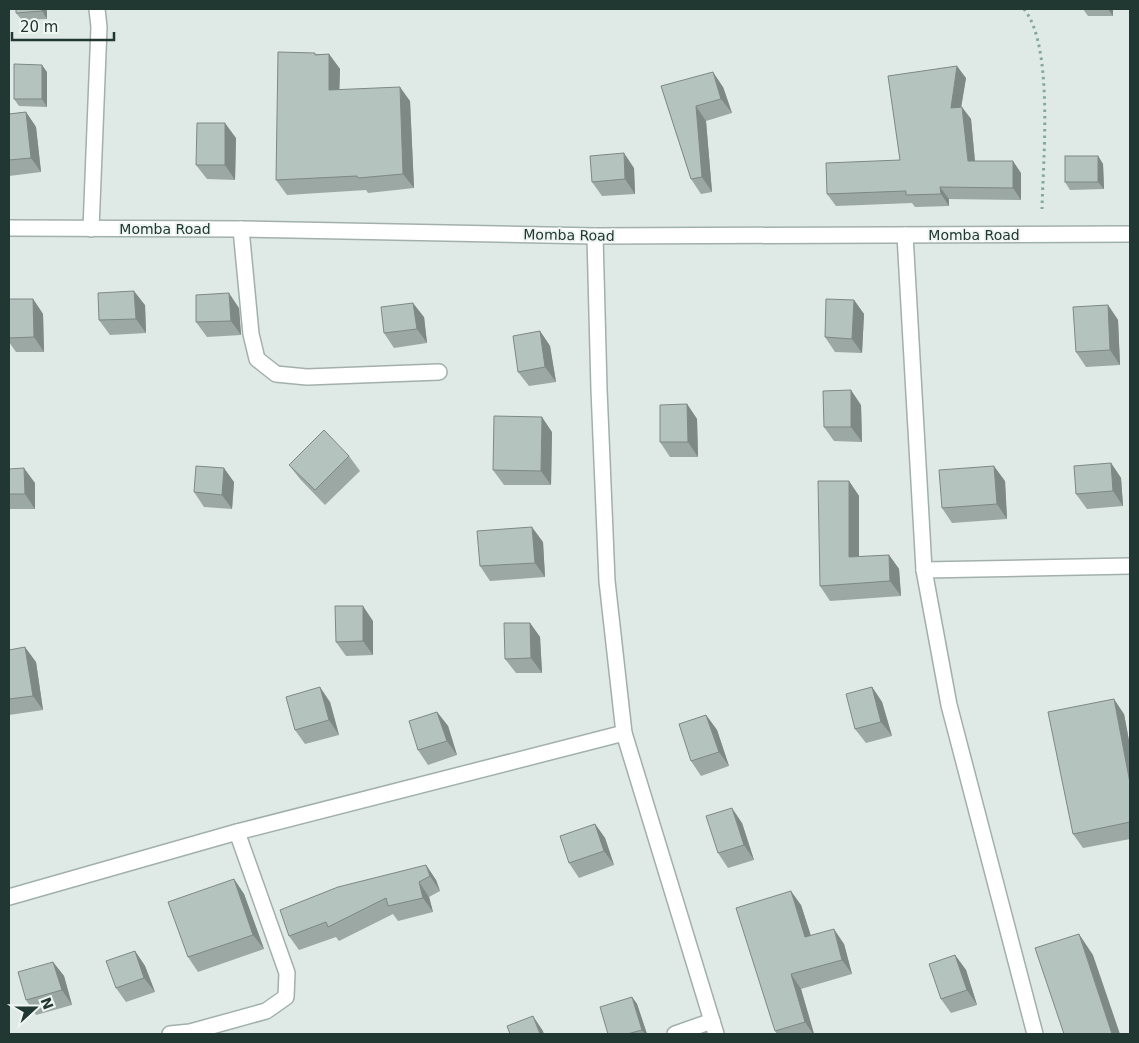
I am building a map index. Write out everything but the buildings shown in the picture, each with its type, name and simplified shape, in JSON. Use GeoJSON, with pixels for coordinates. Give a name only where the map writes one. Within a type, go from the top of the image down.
{"type":"FeatureCollection","features":[{"type":"Feature","properties":{"kind":"street"},"geometry":{"type":"LineString","coordinates":[[91,229],[99,27],[97,9]]}},
{"type":"Feature","properties":{"kind":"street","name":"Momba Road"},"geometry":{"type":"LineString","coordinates":[[9,228],[241,229],[595,236],[1130,234]]}},
{"type":"Feature","properties":{"kind":"street"},"geometry":{"type":"LineString","coordinates":[[241,229],[251,334],[257,359],[276,374],[307,377],[439,372]]}},
{"type":"Feature","properties":{"kind":"street"},"geometry":{"type":"LineString","coordinates":[[905,235],[924,570],[949,705],[1035,1034]]}},
{"type":"Feature","properties":{"kind":"street"},"geometry":{"type":"LineString","coordinates":[[595,236],[607,581],[624,733],[714,1028],[675,1034]]}},
{"type":"Feature","properties":{"kind":"street"},"geometry":{"type":"LineString","coordinates":[[924,570],[1130,566]]}},
{"type":"Feature","properties":{"kind":"street"},"geometry":{"type":"LineString","coordinates":[[9,897],[237,832],[624,733]]}},
{"type":"Feature","properties":{"kind":"street"},"geometry":{"type":"LineString","coordinates":[[170,1034],[190,1032],[266,1011],[286,997],[287,973],[237,832]]}},
{"type":"Feature","properties":{"kind":"path"},"geometry":{"type":"LineString","coordinates":[[1024,9],[1032,19],[1044,72],[1042,234]]}}]}
